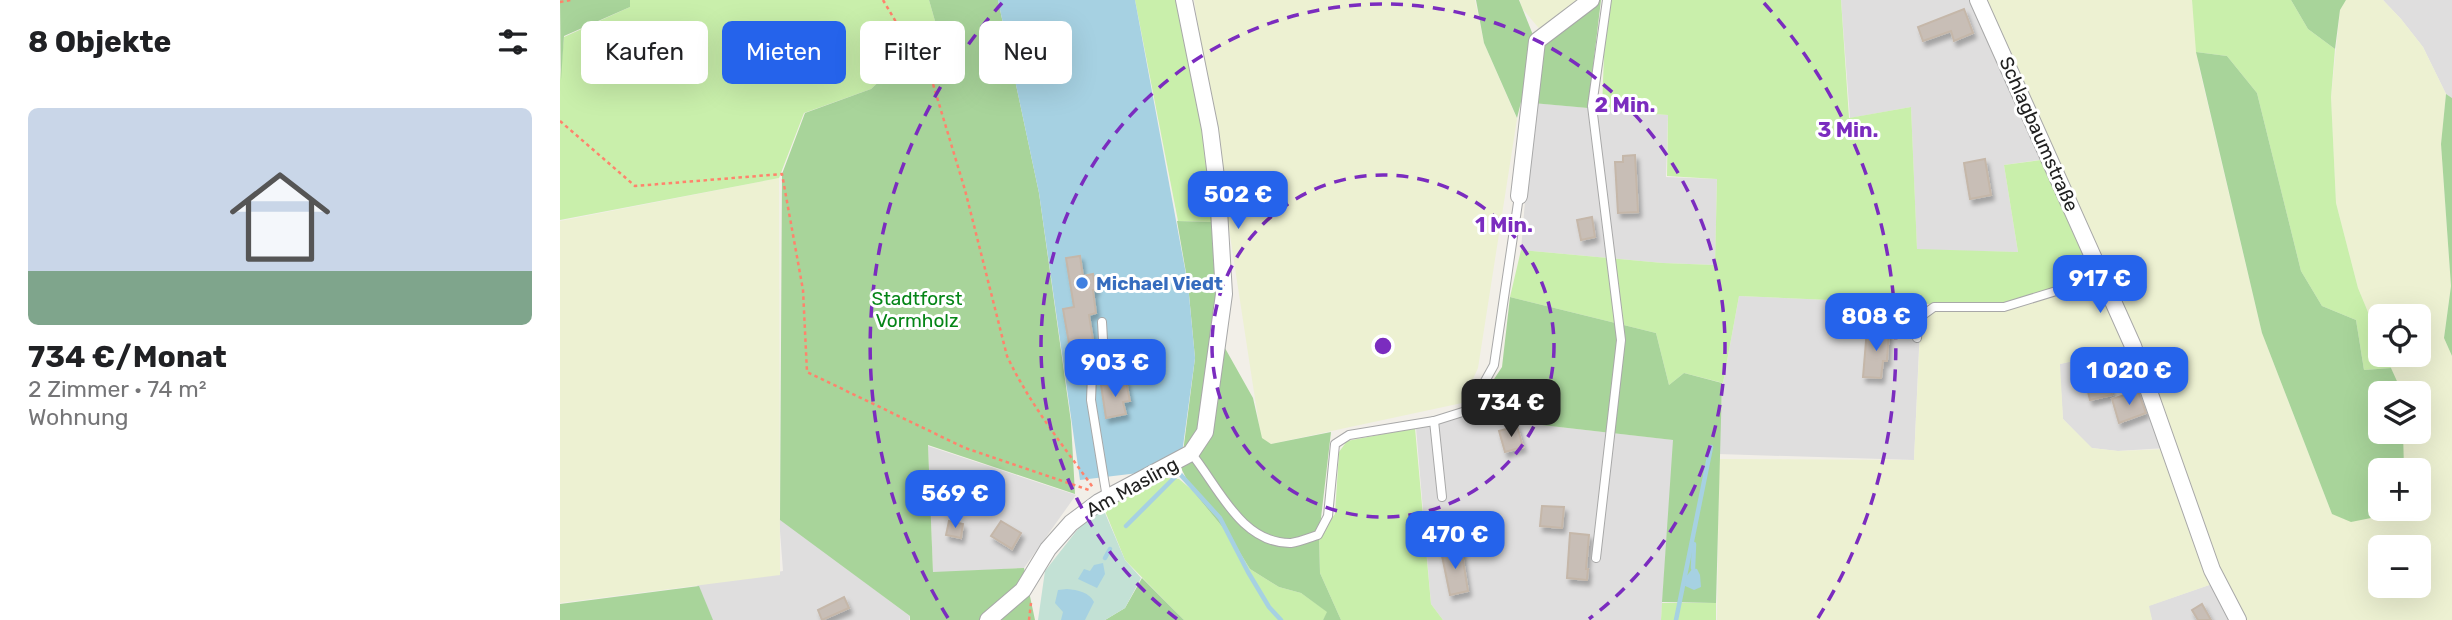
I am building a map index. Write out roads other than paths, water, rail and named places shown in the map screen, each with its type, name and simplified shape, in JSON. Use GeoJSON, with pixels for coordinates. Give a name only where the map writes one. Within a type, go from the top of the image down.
{"type":"FeatureCollection","features":[{"type":"Feature","properties":{"kind":"street"},"geometry":{"type":"LineString","coordinates":[[1184,0],[1210,128],[1218,193],[1223,294],[1205,432],[1191,453]]}},
{"type":"Feature","properties":{"kind":"street","name":"Am Masling"},"geometry":{"type":"LineString","coordinates":[[1519,196],[1537,41],[1591,0]]}},
{"type":"Feature","properties":{"kind":"street","name":"Schlagbaumstraße"},"geometry":{"type":"LineString","coordinates":[[1978,0],[2133,345],[2212,570],[2238,620]]}},
{"type":"Feature","properties":{"kind":"street","name":"Am Masling"},"geometry":{"type":"LineString","coordinates":[[988,620],[1023,590],[1048,549],[1071,523],[1107,498],[1191,453]]}},
{"type":"Feature","properties":{"kind":"lane"},"geometry":{"type":"LineString","coordinates":[[1596,558],[1621,340],[1592,106],[1607,0]]}},
{"type":"Feature","properties":{"kind":"lane","name":"Am Masling"},"geometry":{"type":"LineString","coordinates":[[1191,453],[1243,523],[1267,538],[1291,543],[1318,536],[1328,516],[1335,444],[1349,435],[1434,421],[1469,410],[1494,365],[1519,196]]}},
{"type":"Feature","properties":{"kind":"lane"},"geometry":{"type":"LineString","coordinates":[[1917,338],[1919,322],[1934,307],[2004,307],[2103,277]]}},
{"type":"Feature","properties":{"kind":"lane"},"geometry":{"type":"LineString","coordinates":[[1102,322],[1104,358],[1092,375],[1091,400],[1107,498]]}},
{"type":"Feature","properties":{"kind":"lane"},"geometry":{"type":"LineString","coordinates":[[1434,421],[1442,497]]}},
{"type":"Feature","properties":{"kind":"water"},"geometry":{"type":"Polygon","coordinates":[[[998,0],[1135,0],[1188,285],[1195,358],[1180,468],[1080,480],[1039,193],[1016,84],[1072,84],[1072,21],[1002,21],[998,0]]]}},
{"type":"Feature","properties":{"kind":"water"},"geometry":{"type":"Polygon","coordinates":[[[1103,563],[1105,574],[1097,588],[1078,579],[1084,569],[1090,571],[1094,565],[1103,563]]]}},
{"type":"Feature","properties":{"kind":"water"},"geometry":{"type":"Polygon","coordinates":[[[1693,568],[1697,569],[1700,575],[1701,587],[1694,590],[1683,585],[1693,568]]]}},
{"type":"Feature","properties":{"kind":"water"},"geometry":{"type":"Polygon","coordinates":[[[1067,589],[1086,594],[1094,602],[1085,620],[1061,620],[1063,612],[1055,603],[1058,590],[1067,589]]]}},
{"type":"Feature","properties":{"kind":"waterway"},"geometry":{"type":"LineString","coordinates":[[1676,620],[1711,447]]}},
{"type":"Feature","properties":{"kind":"waterway"},"geometry":{"type":"LineString","coordinates":[[1126,526],[1179,473],[1220,518],[1248,572],[1269,607],[1281,620]]}},
{"type":"Feature","properties":{"kind":"waterway"},"geometry":{"type":"LineString","coordinates":[[1693,568],[1694,544]]}},
{"type":"Feature","properties":{"kind":"waterway"},"geometry":{"type":"LineString","coordinates":[[1105,558],[1110,549]]}},
{"type":"Feature","properties":{"kind":"place","name":"Michael Viedt"},"geometry":{"type":"Point","coordinates":[1082,283]}},
{"type":"Feature","properties":{"kind":"park label","name":"Stadtforst Vormholz"},"geometry":{"type":"Point","coordinates":[917,309]}}]}
